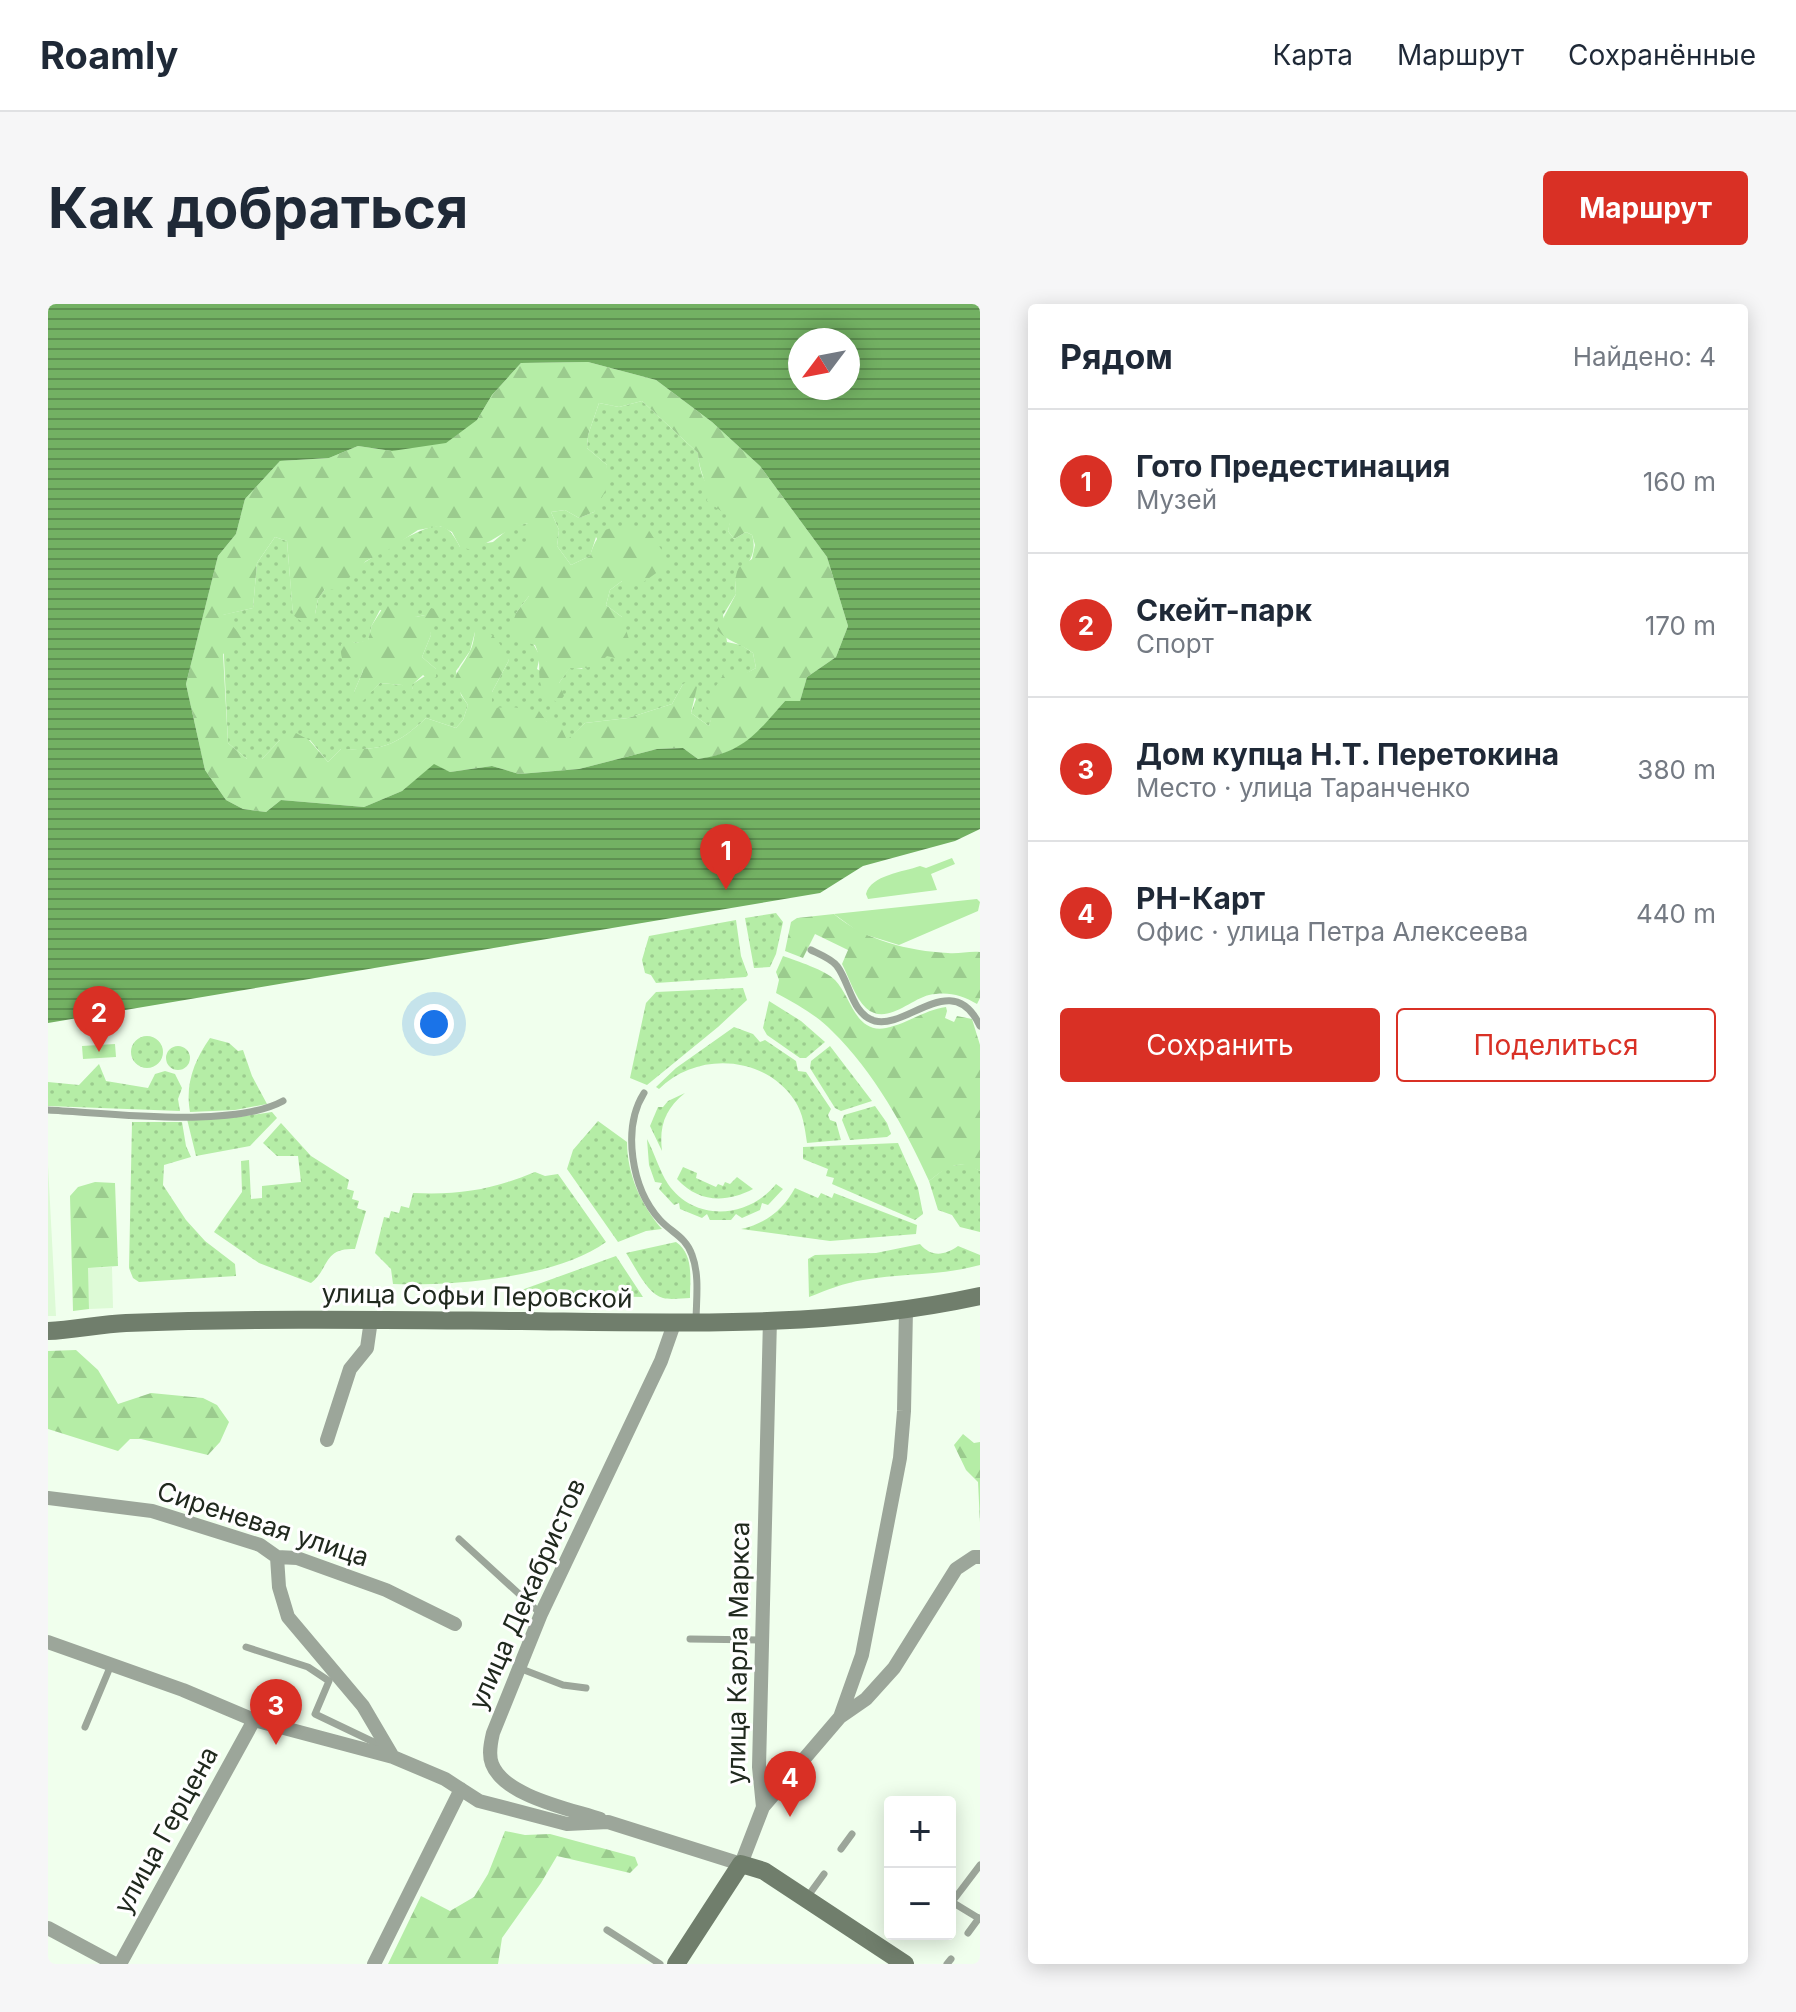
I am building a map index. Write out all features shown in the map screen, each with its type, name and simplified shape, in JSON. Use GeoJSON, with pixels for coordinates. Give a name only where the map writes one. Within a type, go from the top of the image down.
{"type":"FeatureCollection","features":[{"type":"Feature","properties":{"kind":"main road","name":"улица Софьи Перовской"},"geometry":{"type":"LineString","coordinates":[[48,1331],[122,1323],[371,1320],[696,1324],[846,1316],[980,1296]]}},
{"type":"Feature","properties":{"kind":"main road"},"geometry":{"type":"LineString","coordinates":[[741,1864],[764,1871],[905,1964]]}},
{"type":"Feature","properties":{"kind":"main road","name":"улица Карла Маркса"},"geometry":{"type":"LineString","coordinates":[[676,1964],[741,1864]]}},
{"type":"Feature","properties":{"kind":"street"},"geometry":{"type":"LineString","coordinates":[[840,1717],[862,1655],[900,1458],[906,1309]]}},
{"type":"Feature","properties":{"kind":"street","name":"улица Карла Маркса"},"geometry":{"type":"LineString","coordinates":[[741,1864],[763,1807],[759,1767],[770,1319]]}},
{"type":"Feature","properties":{"kind":"street"},"geometry":{"type":"LineString","coordinates":[[327,1440],[350,1369],[367,1348],[371,1320]]}},
{"type":"Feature","properties":{"kind":"street","name":"улица Декабристов"},"geometry":{"type":"LineString","coordinates":[[674,1324],[661,1361],[541,1614],[493,1733],[491,1763],[499,1776],[521,1792],[741,1864]]}},
{"type":"Feature","properties":{"kind":"street","name":"Сиреневая улица"},"geometry":{"type":"LineString","coordinates":[[48,1498],[152,1511],[260,1545],[277,1557],[297,1558],[386,1590],[455,1624]]}},
{"type":"Feature","properties":{"kind":"street"},"geometry":{"type":"LineString","coordinates":[[277,1557],[279,1587],[288,1617],[363,1706],[390,1753]]}},
{"type":"Feature","properties":{"kind":"street"},"geometry":{"type":"LineString","coordinates":[[763,1807],[840,1717],[866,1699],[894,1668],[956,1569],[974,1557],[980,1557]]}},
{"type":"Feature","properties":{"kind":"street"},"geometry":{"type":"LineString","coordinates":[[48,1642],[254,1720],[390,1753],[445,1779],[479,1801],[567,1824],[608,1822]]}},
{"type":"Feature","properties":{"kind":"street","name":"улица Герцена"},"geometry":{"type":"LineString","coordinates":[[117,1964],[254,1720]]}},
{"type":"Feature","properties":{"kind":"street"},"geometry":{"type":"LineString","coordinates":[[374,1964],[461,1789]]}},
{"type":"Feature","properties":{"kind":"street"},"geometry":{"type":"LineString","coordinates":[[48,1928],[117,1964]]}},
{"type":"Feature","properties":{"kind":"lane"},"geometry":{"type":"LineString","coordinates":[[811,950],[836,964],[859,1009],[873,1021],[888,1021],[932,1003],[949,1002],[970,1011],[980,1026]]}},
{"type":"Feature","properties":{"kind":"lane"},"geometry":{"type":"LineString","coordinates":[[644,1093],[632,1118],[630,1138],[636,1171],[647,1201],[659,1219],[682,1237],[692,1255],[697,1275],[696,1324]]}},
{"type":"Feature","properties":{"kind":"lane"},"geometry":{"type":"LineString","coordinates":[[48,1110],[149,1116],[236,1114],[270,1108],[283,1101]]}},
{"type":"Feature","properties":{"kind":"lane"},"geometry":{"type":"LineString","coordinates":[[459,1539],[541,1614]]}},
{"type":"Feature","properties":{"kind":"lane"},"geometry":{"type":"LineString","coordinates":[[690,1639],[764,1640]]}},
{"type":"Feature","properties":{"kind":"lane"},"geometry":{"type":"LineString","coordinates":[[246,1647],[308,1667],[329,1681],[315,1714],[390,1753]]}},
{"type":"Feature","properties":{"kind":"lane"},"geometry":{"type":"LineString","coordinates":[[85,1727],[111,1665]]}},
{"type":"Feature","properties":{"kind":"lane"},"geometry":{"type":"LineString","coordinates":[[519,1668],[563,1685],[586,1688]]}},
{"type":"Feature","properties":{"kind":"lane"},"geometry":{"type":"LineString","coordinates":[[841,1849],[852,1834]]}},
{"type":"Feature","properties":{"kind":"lane"},"geometry":{"type":"LineString","coordinates":[[968,1933],[979,1919],[952,1902],[980,1865]]}},
{"type":"Feature","properties":{"kind":"lane"},"geometry":{"type":"LineString","coordinates":[[806,1898],[824,1874]]}},
{"type":"Feature","properties":{"kind":"lane"},"geometry":{"type":"LineString","coordinates":[[607,1930],[660,1964]]}},
{"type":"Feature","properties":{"kind":"shaded area"},"geometry":{"type":"Polygon","coordinates":[[[48,304],[980,304],[980,829],[955,841],[863,866],[820,893],[48,1023],[48,304]],[[588,362],[521,363],[492,395],[477,420],[446,443],[392,451],[358,446],[329,458],[280,461],[245,499],[236,534],[218,556],[186,684],[205,770],[226,800],[243,809],[266,812],[281,800],[364,807],[402,791],[434,764],[450,772],[492,766],[519,774],[579,769],[657,749],[683,748],[698,759],[738,746],[757,732],[785,701],[800,701],[807,677],[836,657],[848,626],[827,557],[760,466],[712,422],[656,380],[588,362]]]}},
{"type":"Feature","properties":{"kind":"shaded area"},"geometry":{"type":"Polygon","coordinates":[[[48,1165],[56,1316],[48,1316],[48,1165]]]}},
{"type":"Feature","properties":{"kind":"shaded area"},"geometry":{"type":"Polygon","coordinates":[[[112,1267],[113,1308],[89,1309],[87,1268],[112,1267]]]}},
{"type":"Feature","properties":{"kind":"green space"},"geometry":{"type":"Polygon","coordinates":[[[588,362],[656,380],[712,422],[760,466],[827,557],[848,626],[836,657],[807,677],[800,701],[785,701],[748,740],[714,756],[698,759],[683,748],[657,749],[579,769],[519,774],[492,766],[450,772],[434,765],[402,791],[364,807],[281,800],[266,812],[243,809],[226,800],[205,770],[186,684],[218,556],[236,534],[245,499],[280,461],[329,458],[358,446],[392,451],[477,420],[492,395],[521,363],[588,362]],[[642,401],[619,407],[599,403],[587,448],[607,465],[605,492],[594,512],[579,518],[565,510],[551,512],[559,530],[557,546],[571,565],[590,556],[604,531],[618,527],[648,529],[661,549],[666,566],[638,586],[622,581],[610,590],[606,605],[622,617],[632,649],[619,659],[607,656],[590,667],[570,668],[559,683],[564,696],[558,703],[549,697],[540,683],[535,645],[524,642],[511,628],[516,613],[529,596],[512,581],[515,554],[528,540],[528,523],[472,550],[460,547],[452,532],[440,526],[418,530],[366,561],[337,590],[325,589],[318,599],[315,614],[302,622],[293,615],[287,541],[275,537],[257,563],[253,608],[223,615],[244,639],[223,654],[228,743],[247,759],[262,759],[280,740],[296,733],[309,740],[328,762],[341,749],[367,749],[396,741],[426,718],[456,728],[463,720],[468,705],[457,687],[456,676],[471,649],[475,631],[492,636],[509,660],[492,692],[492,708],[539,711],[547,722],[558,721],[567,740],[585,723],[628,718],[672,704],[683,684],[691,679],[698,683],[691,713],[709,726],[712,715],[705,703],[725,672],[744,674],[756,668],[753,653],[717,630],[736,594],[738,568],[752,559],[755,545],[752,535],[746,532],[734,539],[728,531],[731,515],[707,501],[698,453],[642,401]]]}},
{"type":"Feature","properties":{"kind":"green space"},"geometry":{"type":"Polygon","coordinates":[[[642,401],[698,453],[704,480],[732,515],[728,531],[734,539],[746,532],[752,535],[752,554],[735,580],[736,594],[723,615],[727,642],[741,645],[753,653],[756,668],[727,692],[709,726],[691,713],[696,699],[683,684],[672,704],[628,718],[585,723],[567,741],[534,713],[517,709],[491,709],[492,692],[509,660],[475,632],[470,651],[456,671],[461,695],[468,705],[463,720],[456,728],[426,718],[396,741],[367,749],[341,749],[328,762],[310,740],[280,740],[262,759],[247,759],[228,743],[222,615],[253,608],[257,563],[275,537],[287,541],[293,614],[315,614],[318,599],[325,589],[416,533],[443,527],[460,547],[493,542],[511,527],[528,523],[529,596],[516,613],[540,656],[537,669],[559,683],[570,667],[582,669],[622,617],[606,605],[610,590],[622,581],[596,537],[590,556],[571,565],[557,546],[559,530],[551,512],[565,510],[579,518],[594,512],[607,465],[587,448],[588,435],[599,403],[619,407],[642,401]],[[380,610],[368,641],[350,641],[363,671],[354,692],[372,691],[380,683],[413,689],[411,685],[436,669],[422,657],[431,635],[425,615],[416,617],[380,610]]]}},
{"type":"Feature","properties":{"kind":"green space"},"geometry":{"type":"Polygon","coordinates":[[[386,603],[409,609],[416,617],[425,615],[431,608],[439,610],[439,619],[430,627],[431,635],[422,657],[436,669],[436,677],[429,680],[423,675],[412,685],[413,690],[406,692],[402,685],[380,683],[363,701],[356,698],[354,692],[363,671],[360,666],[353,669],[344,662],[341,644],[350,640],[355,643],[368,640],[372,625],[386,603]]]}},
{"type":"Feature","properties":{"kind":"green space"},"geometry":{"type":"Polygon","coordinates":[[[952,858],[955,864],[931,874],[937,890],[868,899],[866,894],[869,888],[881,878],[920,866],[926,868],[952,858]]]}},
{"type":"Feature","properties":{"kind":"green space"},"geometry":{"type":"Polygon","coordinates":[[[977,899],[980,902],[978,911],[899,945],[860,933],[834,914],[977,899]]]}},
{"type":"Feature","properties":{"kind":"green space"},"geometry":{"type":"Polygon","coordinates":[[[776,913],[783,922],[776,954],[770,967],[754,968],[745,918],[776,913]]]}},
{"type":"Feature","properties":{"kind":"green space"},"geometry":{"type":"Polygon","coordinates":[[[834,914],[859,931],[903,947],[948,953],[980,952],[980,998],[977,1004],[966,998],[942,993],[921,998],[889,1013],[874,1013],[866,1008],[842,964],[848,950],[815,934],[803,958],[785,951],[791,922],[797,918],[834,914]]]}},
{"type":"Feature","properties":{"kind":"green space"},"geometry":{"type":"Polygon","coordinates":[[[736,920],[746,977],[656,983],[651,975],[645,973],[642,960],[649,936],[736,920]]]}},
{"type":"Feature","properties":{"kind":"green space"},"geometry":{"type":"Polygon","coordinates":[[[783,956],[830,976],[841,987],[860,1020],[876,1028],[894,1026],[946,1007],[945,1018],[954,1022],[957,1016],[972,1019],[980,1045],[980,1171],[965,1165],[953,1166],[929,1181],[899,1121],[862,1064],[820,1020],[776,993],[779,980],[776,972],[783,956]]]}},
{"type":"Feature","properties":{"kind":"green space"},"geometry":{"type":"Polygon","coordinates":[[[743,988],[747,1000],[647,1085],[630,1078],[646,1003],[656,992],[743,988]]]}},
{"type":"Feature","properties":{"kind":"green space"},"geometry":{"type":"Polygon","coordinates":[[[769,1001],[801,1021],[825,1042],[806,1058],[800,1058],[767,1035],[763,1028],[769,1001]]]}},
{"type":"Feature","properties":{"kind":"green space"},"geometry":{"type":"Polygon","coordinates":[[[734,1027],[753,1034],[760,1042],[765,1040],[796,1061],[798,1071],[806,1072],[831,1109],[828,1115],[830,1120],[836,1122],[841,1140],[807,1143],[802,1116],[795,1101],[766,1074],[749,1067],[711,1064],[692,1068],[659,1089],[656,1087],[676,1068],[734,1027]]]}},
{"type":"Feature","properties":{"kind":"green space"},"geometry":{"type":"Polygon","coordinates":[[[147,1036],[159,1040],[163,1052],[159,1064],[147,1068],[135,1064],[131,1052],[135,1040],[147,1036]]]}},
{"type":"Feature","properties":{"kind":"green space"},"geometry":{"type":"Polygon","coordinates":[[[210,1038],[229,1043],[238,1051],[243,1050],[267,1104],[235,1110],[190,1112],[192,1073],[210,1038]]]}},
{"type":"Feature","properties":{"kind":"green space"},"geometry":{"type":"Polygon","coordinates":[[[115,1044],[116,1057],[83,1059],[82,1046],[115,1044]]]}},
{"type":"Feature","properties":{"kind":"green space"},"geometry":{"type":"Polygon","coordinates":[[[178,1046],[187,1049],[190,1058],[187,1067],[178,1070],[169,1067],[166,1058],[169,1049],[178,1046]]]}},
{"type":"Feature","properties":{"kind":"green space"},"geometry":{"type":"Polygon","coordinates":[[[830,1046],[872,1101],[841,1111],[835,1108],[810,1068],[811,1061],[830,1046]]]}},
{"type":"Feature","properties":{"kind":"green space"},"geometry":{"type":"Polygon","coordinates":[[[99,1064],[106,1081],[148,1088],[155,1074],[165,1071],[175,1074],[182,1088],[178,1099],[180,1111],[48,1106],[48,1082],[79,1085],[99,1064]]]}},
{"type":"Feature","properties":{"kind":"green space"},"geometry":{"type":"Polygon","coordinates":[[[685,1093],[665,1119],[662,1151],[650,1126],[658,1107],[685,1093]]]}},
{"type":"Feature","properties":{"kind":"green space"},"geometry":{"type":"Polygon","coordinates":[[[875,1106],[891,1134],[850,1140],[842,1120],[844,1115],[875,1106]]]}},
{"type":"Feature","properties":{"kind":"green space"},"geometry":{"type":"Polygon","coordinates":[[[272,1112],[277,1118],[250,1146],[196,1156],[187,1119],[272,1112]]]}},
{"type":"Feature","properties":{"kind":"green space"},"geometry":{"type":"Polygon","coordinates":[[[598,1121],[627,1142],[637,1188],[662,1229],[646,1231],[618,1242],[567,1169],[573,1150],[598,1121]]]}},
{"type":"Feature","properties":{"kind":"green space"},"geometry":{"type":"Polygon","coordinates":[[[132,1122],[182,1122],[191,1157],[164,1165],[163,1185],[186,1220],[205,1241],[235,1264],[236,1276],[139,1282],[133,1278],[129,1268],[132,1122]]]}},
{"type":"Feature","properties":{"kind":"green space"},"geometry":{"type":"Polygon","coordinates":[[[281,1123],[311,1156],[349,1180],[347,1189],[354,1191],[352,1199],[359,1201],[357,1208],[366,1211],[355,1249],[345,1249],[332,1255],[311,1283],[259,1263],[214,1232],[242,1192],[241,1161],[249,1160],[251,1199],[262,1198],[262,1186],[301,1182],[298,1156],[277,1156],[263,1143],[281,1123]]]}},
{"type":"Feature","properties":{"kind":"green space"},"geometry":{"type":"Polygon","coordinates":[[[647,1139],[668,1184],[679,1197],[692,1205],[707,1210],[737,1209],[752,1204],[776,1184],[783,1189],[768,1205],[762,1203],[760,1210],[742,1218],[736,1214],[731,1220],[710,1220],[707,1214],[702,1218],[680,1209],[679,1203],[674,1205],[659,1189],[662,1183],[655,1182],[649,1165],[647,1139]]]}},
{"type":"Feature","properties":{"kind":"green space"},"geometry":{"type":"Polygon","coordinates":[[[898,1143],[918,1188],[923,1214],[915,1220],[832,1184],[834,1178],[826,1176],[828,1169],[803,1159],[803,1147],[898,1143]]]}},
{"type":"Feature","properties":{"kind":"green space"},"geometry":{"type":"Polygon","coordinates":[[[969,1164],[980,1171],[980,1232],[960,1227],[952,1215],[938,1210],[929,1181],[948,1166],[969,1164]]]}},
{"type":"Feature","properties":{"kind":"green space"},"geometry":{"type":"Polygon","coordinates":[[[683,1167],[697,1173],[696,1178],[716,1187],[718,1184],[723,1186],[725,1182],[730,1184],[737,1177],[753,1189],[723,1198],[694,1193],[677,1179],[683,1167]]]}},
{"type":"Feature","properties":{"kind":"green space"},"geometry":{"type":"Polygon","coordinates":[[[535,1172],[545,1176],[558,1174],[606,1242],[585,1254],[533,1272],[473,1281],[393,1284],[391,1269],[375,1253],[384,1217],[389,1218],[391,1211],[399,1213],[401,1206],[409,1208],[413,1193],[475,1190],[535,1172]]]}},
{"type":"Feature","properties":{"kind":"green space"},"geometry":{"type":"Polygon","coordinates":[[[95,1182],[115,1183],[118,1266],[88,1268],[89,1309],[73,1311],[70,1196],[78,1187],[95,1182]]]}},
{"type":"Feature","properties":{"kind":"green space"},"geometry":{"type":"Polygon","coordinates":[[[795,1188],[818,1198],[821,1193],[832,1198],[834,1193],[917,1225],[916,1234],[830,1241],[741,1229],[772,1215],[795,1188]]]}},
{"type":"Feature","properties":{"kind":"green space"},"geometry":{"type":"Polygon","coordinates":[[[676,1242],[688,1260],[690,1298],[669,1299],[657,1295],[626,1253],[676,1242]]]}},
{"type":"Feature","properties":{"kind":"green space"},"geometry":{"type":"Polygon","coordinates":[[[920,1244],[939,1254],[958,1246],[980,1255],[980,1265],[856,1281],[809,1297],[808,1259],[815,1255],[876,1253],[920,1244]]]}},
{"type":"Feature","properties":{"kind":"green space"},"geometry":{"type":"Polygon","coordinates":[[[616,1256],[643,1297],[516,1292],[616,1256]]]}},
{"type":"Feature","properties":{"kind":"green space"},"geometry":{"type":"Polygon","coordinates":[[[76,1350],[98,1370],[118,1404],[151,1393],[203,1398],[217,1405],[229,1422],[220,1442],[208,1455],[141,1439],[130,1439],[118,1451],[48,1429],[48,1351],[76,1350]]]}},
{"type":"Feature","properties":{"kind":"green space"},"geometry":{"type":"Polygon","coordinates":[[[963,1434],[974,1443],[980,1442],[980,1523],[978,1482],[966,1470],[954,1445],[963,1434]]]}},
{"type":"Feature","properties":{"kind":"green space"},"geometry":{"type":"Polygon","coordinates":[[[505,1831],[525,1835],[550,1834],[635,1857],[638,1865],[630,1873],[557,1856],[502,1938],[498,1964],[388,1964],[421,1896],[450,1911],[474,1897],[488,1874],[505,1831]]]}},
{"type":"Feature","properties":{"kind":"place","name":"Гото Предестинация"},"geometry":{"type":"Point","coordinates":[726,890]}},
{"type":"Feature","properties":{"kind":"place","name":"Скейт-парк"},"geometry":{"type":"Point","coordinates":[99,1052]}},
{"type":"Feature","properties":{"kind":"place","name":"Дом купца Н.Т. Перетокина"},"geometry":{"type":"Point","coordinates":[276,1745]}},
{"type":"Feature","properties":{"kind":"place","name":"РН-Карт"},"geometry":{"type":"Point","coordinates":[790,1817]}}]}
